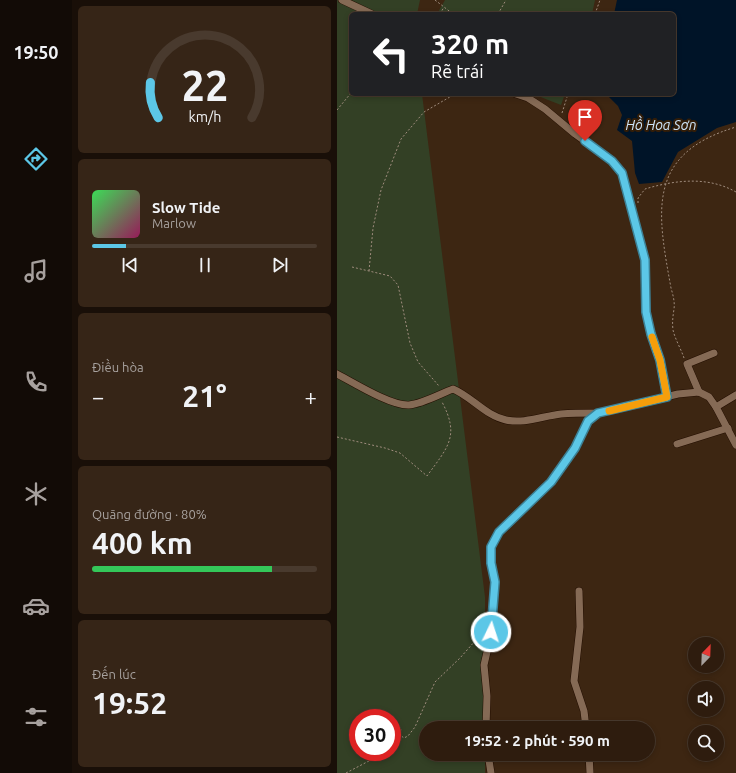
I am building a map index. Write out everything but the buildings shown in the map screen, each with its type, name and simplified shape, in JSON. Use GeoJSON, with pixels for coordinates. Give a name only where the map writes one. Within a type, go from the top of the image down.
{"type":"FeatureCollection","features":[{"type":"Feature","properties":{"kind":"street"},"geometry":{"type":"LineString","coordinates":[[342,0],[368,12]]}},
{"type":"Feature","properties":{"kind":"street"},"geometry":{"type":"LineString","coordinates":[[522,96],[528,98],[545,109],[612,161],[622,173],[645,260],[646,312],[651,334],[660,360],[667,397]]}},
{"type":"Feature","properties":{"kind":"street"},"geometry":{"type":"LineString","coordinates":[[699,392],[687,364],[715,353]]}},
{"type":"Feature","properties":{"kind":"street"},"geometry":{"type":"LineString","coordinates":[[337,374],[393,401],[408,405],[442,395],[453,389],[463,393],[484,409],[506,420],[525,421],[560,414],[598,413],[667,397],[699,392],[709,397],[716,407],[736,445]]}},
{"type":"Feature","properties":{"kind":"street"},"geometry":{"type":"LineString","coordinates":[[716,407],[736,395]]}},
{"type":"Feature","properties":{"kind":"street"},"geometry":{"type":"LineString","coordinates":[[487,721],[487,696],[484,665],[491,632],[495,582],[491,563],[491,547],[494,539],[512,519],[551,482],[575,448],[588,421],[598,413]]}},
{"type":"Feature","properties":{"kind":"street"},"geometry":{"type":"LineString","coordinates":[[677,444],[728,428]]}},
{"type":"Feature","properties":{"kind":"street"},"geometry":{"type":"LineString","coordinates":[[579,591],[580,627],[574,681],[585,710],[586,721]]}},
{"type":"Feature","properties":{"kind":"street"},"geometry":{"type":"LineString","coordinates":[[489,761],[491,773]]}},
{"type":"Feature","properties":{"kind":"street"},"geometry":{"type":"LineString","coordinates":[[589,761],[590,773]]}},
{"type":"Feature","properties":{"kind":"path"},"geometry":{"type":"LineString","coordinates":[[435,0],[451,12]]}},
{"type":"Feature","properties":{"kind":"path"},"geometry":{"type":"LineString","coordinates":[[499,12],[506,0]]}},
{"type":"Feature","properties":{"kind":"path"},"geometry":{"type":"LineString","coordinates":[[596,12],[600,0]]}},
{"type":"Feature","properties":{"kind":"path"},"geometry":{"type":"LineString","coordinates":[[441,12],[444,6]]}},
{"type":"Feature","properties":{"kind":"path"},"geometry":{"type":"LineString","coordinates":[[337,110],[349,95]]}},
{"type":"Feature","properties":{"kind":"path"},"geometry":{"type":"LineString","coordinates":[[369,271],[373,228],[381,190],[401,138],[424,112],[452,96]]}},
{"type":"Feature","properties":{"kind":"path"},"geometry":{"type":"LineString","coordinates":[[559,121],[567,96]]}},
{"type":"Feature","properties":{"kind":"path"},"geometry":{"type":"LineString","coordinates":[[687,364],[673,331],[674,301],[661,226],[665,185],[675,163],[689,149],[718,132],[736,127]]}},
{"type":"Feature","properties":{"kind":"path"},"geometry":{"type":"LineString","coordinates":[[630,205],[639,203],[638,198],[645,189],[695,180],[709,181],[736,192]]}},
{"type":"Feature","properties":{"kind":"path"},"geometry":{"type":"LineString","coordinates":[[337,437],[400,453],[427,476],[447,447],[453,434],[449,415],[442,395],[418,362],[409,343],[398,285],[390,276],[352,267]]}},
{"type":"Feature","properties":{"kind":"path"},"geometry":{"type":"LineString","coordinates":[[401,736],[404,738],[408,736],[415,726],[435,682],[460,658],[484,631],[491,632]]}},
{"type":"Feature","properties":{"kind":"path"},"geometry":{"type":"LineString","coordinates":[[346,773],[369,761]]}},
{"type":"Feature","properties":{"kind":"green space"},"geometry":{"type":"Polygon","coordinates":[[[337,0],[420,0],[417,12],[349,12],[349,96],[422,96],[485,597],[485,721],[419,721],[419,761],[485,761],[485,773],[337,773],[337,0]]]}},
{"type":"Feature","properties":{"kind":"green space"},"geometry":{"type":"Polygon","coordinates":[[[445,0],[595,0],[592,12],[438,12],[445,0]]]}},
{"type":"Feature","properties":{"kind":"green space"},"geometry":{"type":"Polygon","coordinates":[[[538,96],[564,96],[561,105],[538,96]]]}},
{"type":"Feature","properties":{"kind":"water","name":"Hồ Hoa Sơn"},"geometry":{"type":"Polygon","coordinates":[[[617,0],[736,0],[736,122],[717,128],[678,152],[662,182],[639,184],[635,173],[632,141],[617,130],[622,115],[618,106],[608,96],[676,96],[676,12],[614,12],[617,0]]]}},
{"type":"Feature","properties":{"kind":"slow traffic"},"geometry":{"type":"LineString","coordinates":[[609,411],[667,397],[660,360],[652,337]]}},
{"type":"Feature","properties":{"kind":"route"},"geometry":{"type":"LineString","coordinates":[[491,632],[495,582],[491,563],[491,547],[499,532],[541,493],[559,473],[575,448],[588,421],[598,413],[667,397],[660,360],[651,334],[646,312],[645,260],[622,173],[612,161],[585,141]]}}]}
